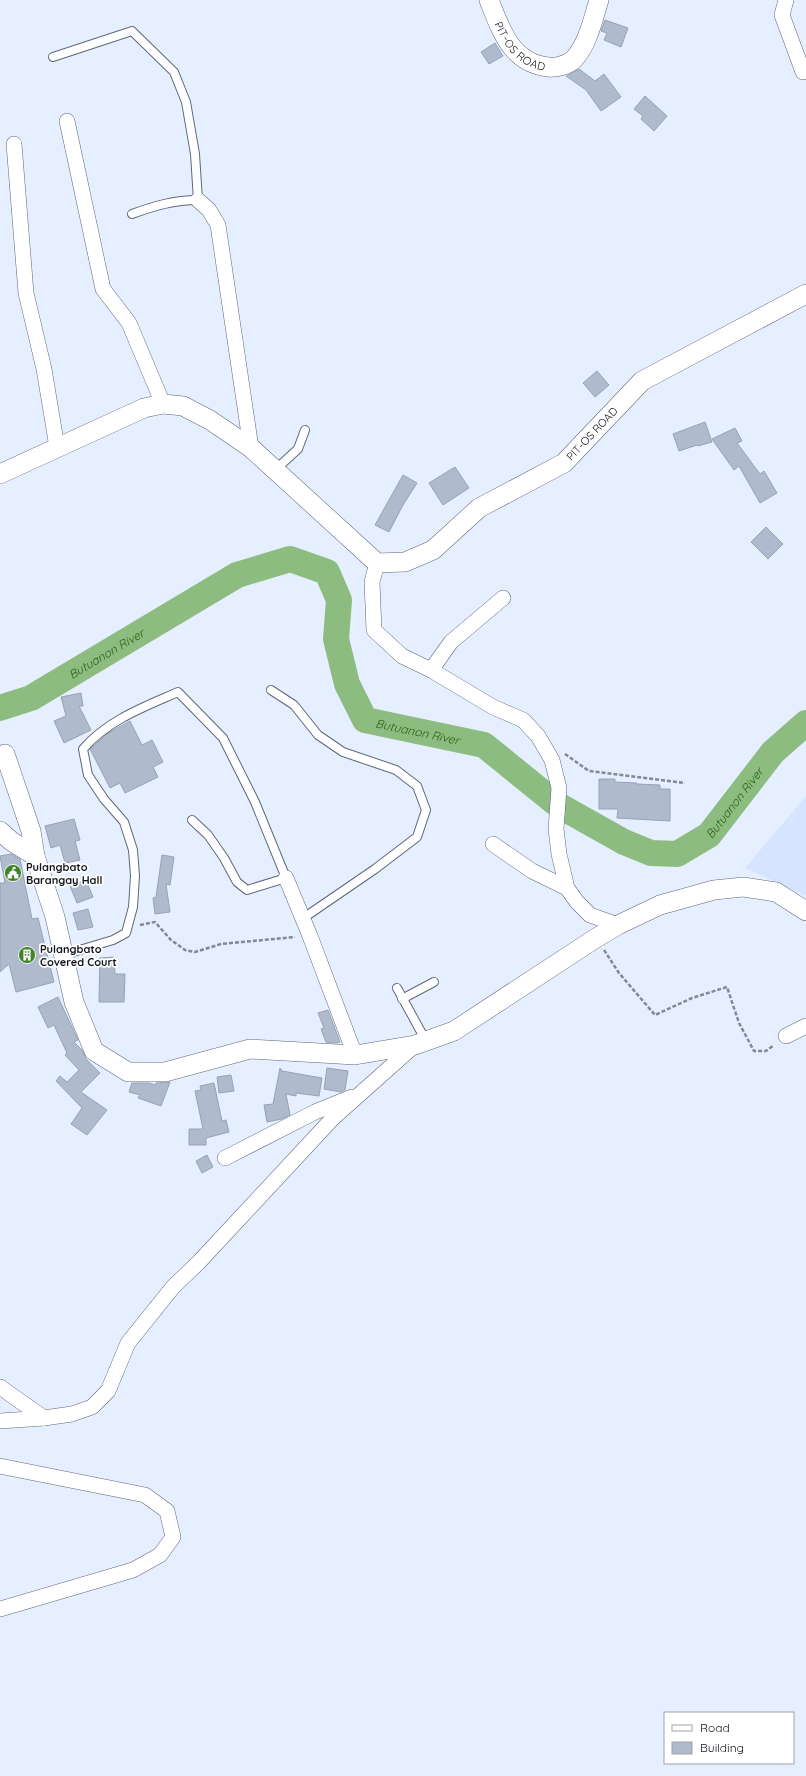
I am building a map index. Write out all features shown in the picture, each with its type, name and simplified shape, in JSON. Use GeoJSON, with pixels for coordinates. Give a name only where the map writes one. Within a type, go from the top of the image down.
{"type":"FeatureCollection","features":[{"type":"Feature","properties":{"kind":"street","name":"PIT-OS ROAD"},"geometry":{"type":"LineString","coordinates":[[489,0],[504,37],[521,57],[536,66],[555,68],[573,60],[585,41],[600,0]]}},
{"type":"Feature","properties":{"kind":"street"},"geometry":{"type":"LineString","coordinates":[[786,0],[782,15],[803,72]]}},
{"type":"Feature","properties":{"kind":"street"},"geometry":{"type":"LineString","coordinates":[[66,121],[103,289],[130,323],[163,404]]}},
{"type":"Feature","properties":{"kind":"street"},"geometry":{"type":"LineString","coordinates":[[14,144],[26,293],[44,369],[57,447]]}},
{"type":"Feature","properties":{"kind":"street"},"geometry":{"type":"LineString","coordinates":[[198,200],[209,210],[218,225],[251,448]]}},
{"type":"Feature","properties":{"kind":"street","name":"PIT-OS ROAD"},"geometry":{"type":"LineString","coordinates":[[377,563],[405,562],[433,550],[479,508],[564,463],[642,381],[806,294]]}},
{"type":"Feature","properties":{"kind":"street"},"geometry":{"type":"LineString","coordinates":[[0,474],[144,408],[163,404],[183,406],[210,420],[251,448],[377,563],[372,582],[374,630],[402,656],[431,670],[493,707],[523,720],[538,736],[552,760],[559,788],[556,829],[559,854],[567,888],[577,902],[590,915],[618,925]]}},
{"type":"Feature","properties":{"kind":"street"},"geometry":{"type":"LineString","coordinates":[[431,670],[451,642],[503,598]]}},
{"type":"Feature","properties":{"kind":"street"},"geometry":{"type":"LineString","coordinates":[[4,754],[30,831],[35,856],[55,917],[74,1002],[94,1051],[128,1072],[165,1072],[250,1049],[355,1055],[421,1043],[454,1031],[618,925],[660,905],[714,890],[743,887],[776,892],[806,911]]}},
{"type":"Feature","properties":{"kind":"street"},"geometry":{"type":"LineString","coordinates":[[0,831],[11,841],[35,856]]}},
{"type":"Feature","properties":{"kind":"street"},"geometry":{"type":"LineString","coordinates":[[493,844],[532,870],[567,888]]}},
{"type":"Feature","properties":{"kind":"street"},"geometry":{"type":"LineString","coordinates":[[286,878],[310,936],[355,1055]]}},
{"type":"Feature","properties":{"kind":"street"},"geometry":{"type":"LineString","coordinates":[[786,1036],[806,1026]]}},
{"type":"Feature","properties":{"kind":"street"},"geometry":{"type":"LineString","coordinates":[[0,1421],[44,1418],[72,1414],[92,1407],[108,1391],[128,1344],[173,1287],[199,1262],[333,1118],[421,1043]]}},
{"type":"Feature","properties":{"kind":"street"},"geometry":{"type":"LineString","coordinates":[[225,1158],[315,1112],[360,1095]]}},
{"type":"Feature","properties":{"kind":"street"},"geometry":{"type":"LineString","coordinates":[[0,1386],[44,1418]]}},
{"type":"Feature","properties":{"kind":"street"},"geometry":{"type":"LineString","coordinates":[[0,1466],[146,1495],[168,1511],[173,1537],[160,1555],[134,1570],[0,1609]]}},
{"type":"Feature","properties":{"kind":"lane"},"geometry":{"type":"LineString","coordinates":[[53,57],[132,31],[174,72],[186,102],[195,154],[198,200],[162,203],[132,214]]}},
{"type":"Feature","properties":{"kind":"lane"},"geometry":{"type":"LineString","coordinates":[[275,470],[298,449],[305,430]]}},
{"type":"Feature","properties":{"kind":"lane"},"geometry":{"type":"LineString","coordinates":[[271,690],[294,705],[318,734],[343,752],[396,770],[417,786],[426,810],[417,837],[375,870],[302,919]]}},
{"type":"Feature","properties":{"kind":"lane"},"geometry":{"type":"LineString","coordinates":[[63,955],[113,940],[126,933],[133,907],[135,876],[133,850],[124,822],[104,799],[88,775],[83,749],[93,737],[120,718],[178,692],[223,738],[255,802],[286,878],[247,890],[237,882],[224,858],[208,835],[192,820]]}},
{"type":"Feature","properties":{"kind":"lane"},"geometry":{"type":"LineString","coordinates":[[402,999],[434,982]]}},
{"type":"Feature","properties":{"kind":"lane"},"geometry":{"type":"LineString","coordinates":[[396,988],[421,1043]]}},
{"type":"Feature","properties":{"kind":"path"},"geometry":{"type":"LineString","coordinates":[[563,753],[589,770],[685,783]]}},
{"type":"Feature","properties":{"kind":"path"},"geometry":{"type":"LineString","coordinates":[[128,927],[155,922],[171,940],[185,950],[195,952],[221,944],[310,936]]}},
{"type":"Feature","properties":{"kind":"path"},"geometry":{"type":"LineString","coordinates":[[596,938],[619,973],[655,1015],[692,998],[727,986],[739,1023],[754,1051],[766,1051],[786,1036]]}},
{"type":"Feature","properties":{"kind":"shaded area"},"geometry":{"type":"Polygon","coordinates":[[[806,796],[806,896],[745,868],[806,796]]]}},
{"type":"Feature","properties":{"kind":"building"},"geometry":{"type":"Polygon","coordinates":[[[605,20],[628,28],[621,47],[604,40],[607,33],[601,31],[605,20]]]}},
{"type":"Feature","properties":{"kind":"building"},"geometry":{"type":"Polygon","coordinates":[[[495,43],[503,56],[489,64],[481,52],[495,43]]]}},
{"type":"Feature","properties":{"kind":"building"},"geometry":{"type":"Polygon","coordinates":[[[579,69],[595,81],[604,74],[621,97],[601,111],[586,90],[566,76],[579,69]]]}},
{"type":"Feature","properties":{"kind":"building"},"geometry":{"type":"Polygon","coordinates":[[[645,96],[667,116],[654,131],[641,119],[643,116],[634,109],[645,96]]]}},
{"type":"Feature","properties":{"kind":"building"},"geometry":{"type":"Polygon","coordinates":[[[597,371],[609,385],[595,397],[583,383],[597,371]]]}},
{"type":"Feature","properties":{"kind":"building"},"geometry":{"type":"Polygon","coordinates":[[[705,422],[712,442],[679,451],[673,434],[705,422]]]}},
{"type":"Feature","properties":{"kind":"building"},"geometry":{"type":"Polygon","coordinates":[[[735,428],[742,441],[737,443],[760,474],[764,471],[777,493],[760,503],[739,466],[734,470],[712,439],[735,428]]]}},
{"type":"Feature","properties":{"kind":"building"},"geometry":{"type":"Polygon","coordinates":[[[455,467],[469,488],[443,505],[429,483],[455,467]]]}},
{"type":"Feature","properties":{"kind":"building"},"geometry":{"type":"Polygon","coordinates":[[[403,475],[417,483],[403,505],[389,532],[375,525],[403,475]]]}},
{"type":"Feature","properties":{"kind":"building"},"geometry":{"type":"Polygon","coordinates":[[[766,527],[783,544],[768,559],[751,542],[766,527]]]}},
{"type":"Feature","properties":{"kind":"building"},"geometry":{"type":"Polygon","coordinates":[[[81,693],[83,706],[79,706],[91,730],[64,743],[54,721],[66,716],[61,697],[81,693]]]}},
{"type":"Feature","properties":{"kind":"building"},"geometry":{"type":"Polygon","coordinates":[[[130,721],[142,745],[152,740],[163,762],[153,767],[158,777],[125,793],[120,783],[110,788],[90,749],[107,734],[130,721]]]}},
{"type":"Feature","properties":{"kind":"building"},"geometry":{"type":"Polygon","coordinates":[[[599,779],[615,779],[615,782],[660,785],[660,789],[670,789],[670,821],[617,818],[618,809],[599,809],[599,779]]]}},
{"type":"Feature","properties":{"kind":"building"},"geometry":{"type":"Polygon","coordinates":[[[74,819],[80,840],[75,841],[80,860],[65,863],[60,845],[51,848],[45,826],[74,819]]]}},
{"type":"Feature","properties":{"kind":"building"},"geometry":{"type":"Polygon","coordinates":[[[11,854],[20,859],[32,919],[38,918],[54,982],[16,992],[9,964],[0,972],[0,883],[5,883],[0,856],[11,854]]]}},
{"type":"Feature","properties":{"kind":"building"},"geometry":{"type":"Polygon","coordinates":[[[162,855],[174,857],[170,885],[166,884],[170,912],[155,914],[153,898],[156,897],[162,855]]]}},
{"type":"Feature","properties":{"kind":"building"},"geometry":{"type":"Polygon","coordinates":[[[86,880],[93,897],[77,903],[70,886],[86,880]]]}},
{"type":"Feature","properties":{"kind":"building"},"geometry":{"type":"Polygon","coordinates":[[[88,909],[93,927],[78,930],[73,913],[88,909]]]}},
{"type":"Feature","properties":{"kind":"building"},"geometry":{"type":"Polygon","coordinates":[[[114,957],[115,974],[125,974],[124,1002],[99,1002],[100,958],[114,957]]]}},
{"type":"Feature","properties":{"kind":"building"},"geometry":{"type":"Polygon","coordinates":[[[58,997],[78,1040],[74,1042],[82,1050],[86,1059],[100,1073],[81,1092],[107,1110],[87,1135],[71,1124],[82,1108],[56,1081],[60,1076],[67,1082],[79,1070],[65,1055],[67,1053],[54,1025],[48,1028],[38,1007],[58,997]]]}},
{"type":"Feature","properties":{"kind":"building"},"geometry":{"type":"Polygon","coordinates":[[[328,1010],[340,1042],[337,1043],[326,1042],[321,1029],[324,1028],[318,1013],[328,1010]]]}},
{"type":"Feature","properties":{"kind":"building"},"geometry":{"type":"Polygon","coordinates":[[[280,1068],[282,1071],[322,1078],[319,1096],[296,1093],[296,1096],[286,1094],[290,1115],[282,1119],[267,1122],[264,1105],[273,1104],[280,1068]]]}},
{"type":"Feature","properties":{"kind":"building"},"geometry":{"type":"Polygon","coordinates":[[[327,1068],[348,1071],[345,1090],[341,1092],[324,1089],[327,1068]]]}},
{"type":"Feature","properties":{"kind":"building"},"geometry":{"type":"Polygon","coordinates":[[[231,1075],[234,1091],[219,1093],[217,1077],[231,1075]]]}},
{"type":"Feature","properties":{"kind":"building"},"geometry":{"type":"Polygon","coordinates":[[[170,1082],[161,1106],[138,1098],[140,1095],[129,1092],[132,1083],[149,1083],[155,1085],[156,1083],[170,1082]]]}},
{"type":"Feature","properties":{"kind":"building"},"geometry":{"type":"Polygon","coordinates":[[[214,1083],[222,1121],[226,1120],[229,1132],[206,1138],[206,1145],[189,1145],[189,1129],[203,1129],[195,1091],[201,1090],[200,1086],[214,1083]]]}},
{"type":"Feature","properties":{"kind":"building"},"geometry":{"type":"Polygon","coordinates":[[[207,1155],[213,1167],[202,1173],[196,1161],[207,1155]]]}},
{"type":"Feature","properties":{"kind":"waterway","name":"Butuanon River"},"geometry":{"type":"LineString","coordinates":[[0,708],[31,698],[237,575],[290,559],[327,572],[339,600],[336,639],[347,684],[365,720],[484,745],[558,805],[624,842],[651,853],[677,854],[709,835],[773,752],[806,723]]}},
{"type":"Feature","properties":{"kind":"place","name":"Pulangbato Barangay Hall"},"geometry":{"type":"Point","coordinates":[13,873]}},
{"type":"Feature","properties":{"kind":"place","name":"Pulangbato Covered Court"},"geometry":{"type":"Point","coordinates":[27,955]}}]}
